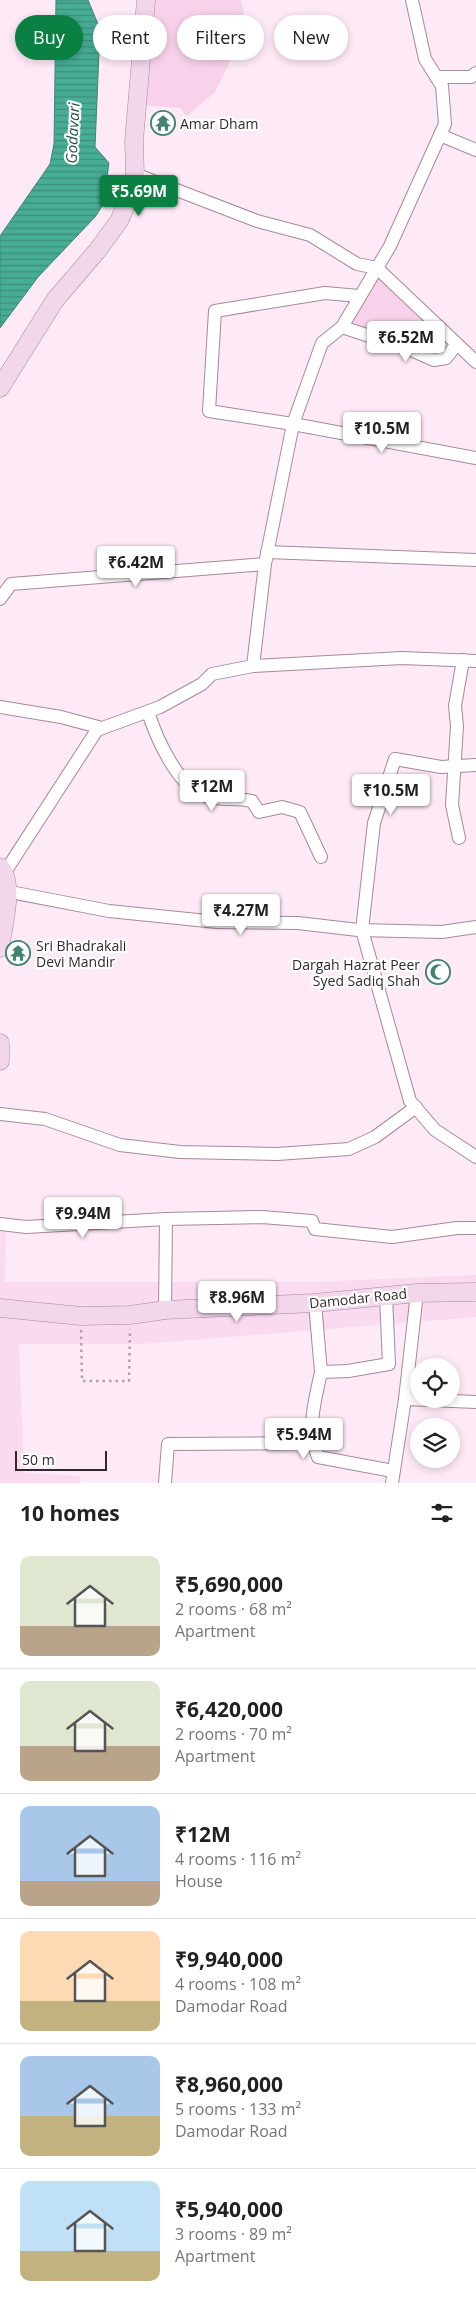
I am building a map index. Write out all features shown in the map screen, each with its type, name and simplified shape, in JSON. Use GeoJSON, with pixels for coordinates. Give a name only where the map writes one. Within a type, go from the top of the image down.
{"type":"FeatureCollection","features":[{"type":"Feature","properties":{"kind":"street"},"geometry":{"type":"LineString","coordinates":[[0,388],[55,300],[97,251],[119,221],[129,199],[135,174],[134,140],[146,0]]}},
{"type":"Feature","properties":{"kind":"street"},"geometry":{"type":"LineString","coordinates":[[253,666],[266,558],[293,424],[322,343],[342,327],[390,246],[445,124],[442,86],[425,59],[412,0]]}},
{"type":"Feature","properties":{"kind":"street"},"geometry":{"type":"LineString","coordinates":[[436,77],[470,77],[476,73]]}},
{"type":"Feature","properties":{"kind":"street"},"geometry":{"type":"LineString","coordinates":[[440,135],[476,150]]}},
{"type":"Feature","properties":{"kind":"street"},"geometry":{"type":"LineString","coordinates":[[135,174],[257,221],[310,236],[357,264],[377,268],[476,362]]}},
{"type":"Feature","properties":{"kind":"street"},"geometry":{"type":"LineString","coordinates":[[359,296],[325,293],[216,311],[209,411],[293,424],[476,458]]}},
{"type":"Feature","properties":{"kind":"street"},"geometry":{"type":"LineString","coordinates":[[342,327],[408,349],[434,360],[446,358],[456,345]]}},
{"type":"Feature","properties":{"kind":"street"},"geometry":{"type":"LineString","coordinates":[[0,599],[11,584],[266,558],[476,560]]}},
{"type":"Feature","properties":{"kind":"street"},"geometry":{"type":"LineString","coordinates":[[0,948],[4,890],[2,869],[97,730],[160,707],[202,684],[212,674],[253,666],[402,658],[470,660],[456,706],[452,805],[459,838]]}},
{"type":"Feature","properties":{"kind":"street"},"geometry":{"type":"LineString","coordinates":[[0,708],[61,717],[102,728]]}},
{"type":"Feature","properties":{"kind":"street"},"geometry":{"type":"LineString","coordinates":[[148,712],[156,738],[188,783],[203,796],[218,799],[241,798],[252,801],[259,812],[282,807],[300,812],[321,857]]}},
{"type":"Feature","properties":{"kind":"street"},"geometry":{"type":"LineString","coordinates":[[476,766],[441,766],[395,759],[374,823],[362,930],[410,1101],[435,1130],[476,1157]]}},
{"type":"Feature","properties":{"kind":"street"},"geometry":{"type":"LineString","coordinates":[[4,890],[119,912],[217,922],[298,923],[362,930],[442,932],[476,927]]}},
{"type":"Feature","properties":{"kind":"street"},"geometry":{"type":"LineString","coordinates":[[0,1043],[0,1061]]}},
{"type":"Feature","properties":{"kind":"street"},"geometry":{"type":"LineString","coordinates":[[0,1114],[46,1119],[120,1145],[180,1152],[277,1154],[349,1149],[375,1137],[416,1107]]}},
{"type":"Feature","properties":{"kind":"street"},"geometry":{"type":"LineString","coordinates":[[0,1224],[26,1227],[166,1219],[274,1217],[312,1221],[315,1229],[392,1237],[457,1228],[476,1228]]}},
{"type":"Feature","properties":{"kind":"street"},"geometry":{"type":"LineString","coordinates":[[165,1310],[166,1219]]}},
{"type":"Feature","properties":{"kind":"street","name":"Damodar Road"},"geometry":{"type":"LineString","coordinates":[[0,1308],[81,1316],[130,1316],[165,1310],[315,1303],[417,1293],[476,1292]]}},
{"type":"Feature","properties":{"kind":"street"},"geometry":{"type":"LineString","coordinates":[[315,1303],[321,1372],[311,1421],[312,1443],[318,1457],[392,1477],[405,1399],[417,1293]]}},
{"type":"Feature","properties":{"kind":"street"},"geometry":{"type":"LineString","coordinates":[[386,1296],[389,1364]]}},
{"type":"Feature","properties":{"kind":"street"},"geometry":{"type":"LineString","coordinates":[[321,1372],[348,1372],[389,1364],[408,1369]]}},
{"type":"Feature","properties":{"kind":"street"},"geometry":{"type":"LineString","coordinates":[[405,1399],[476,1402]]}},
{"type":"Feature","properties":{"kind":"street"},"geometry":{"type":"LineString","coordinates":[[166,1483],[168,1444],[312,1443]]}},
{"type":"Feature","properties":{"kind":"path"},"geometry":{"type":"LineString","coordinates":[[81,1316],[82,1380],[129,1381],[130,1316]]}},
{"type":"Feature","properties":{"kind":"shaded area"},"geometry":{"type":"Polygon","coordinates":[[[151,0],[241,0],[243,15],[177,15],[177,60],[230,60],[215,92],[187,116],[180,108],[141,105],[145,60],[167,60],[167,15],[150,15],[151,0]]]}},
{"type":"Feature","properties":{"kind":"shaded area"},"geometry":{"type":"Polygon","coordinates":[[[376,273],[452,344],[445,355],[433,356],[346,325],[376,273]]]}},
{"type":"Feature","properties":{"kind":"shaded area"},"geometry":{"type":"Polygon","coordinates":[[[0,1231],[6,1232],[5,1282],[312,1282],[476,1275],[476,1317],[141,1344],[19,1344],[24,1473],[80,1476],[80,1483],[0,1483],[0,1231]]]}},
{"type":"Feature","properties":{"kind":"water","name":"Godavari"},"geometry":{"type":"Polygon","coordinates":[[[56,0],[88,0],[94,15],[93,60],[99,60],[95,147],[109,163],[103,205],[95,217],[38,277],[0,328],[0,236],[50,164],[54,144],[55,60],[83,60],[83,15],[56,15],[56,0]]]}},
{"type":"Feature","properties":{"kind":"place","name":"Amar Dham"},"geometry":{"type":"Point","coordinates":[163,123]}},
{"type":"Feature","properties":{"kind":"place","name":"Sri Bhadrakali Devi Mandir"},"geometry":{"type":"Point","coordinates":[18,953]}},
{"type":"Feature","properties":{"kind":"place","name":"Dargah Hazrat Peer Syed Sadiq Shah"},"geometry":{"type":"Point","coordinates":[438,972]}}]}
